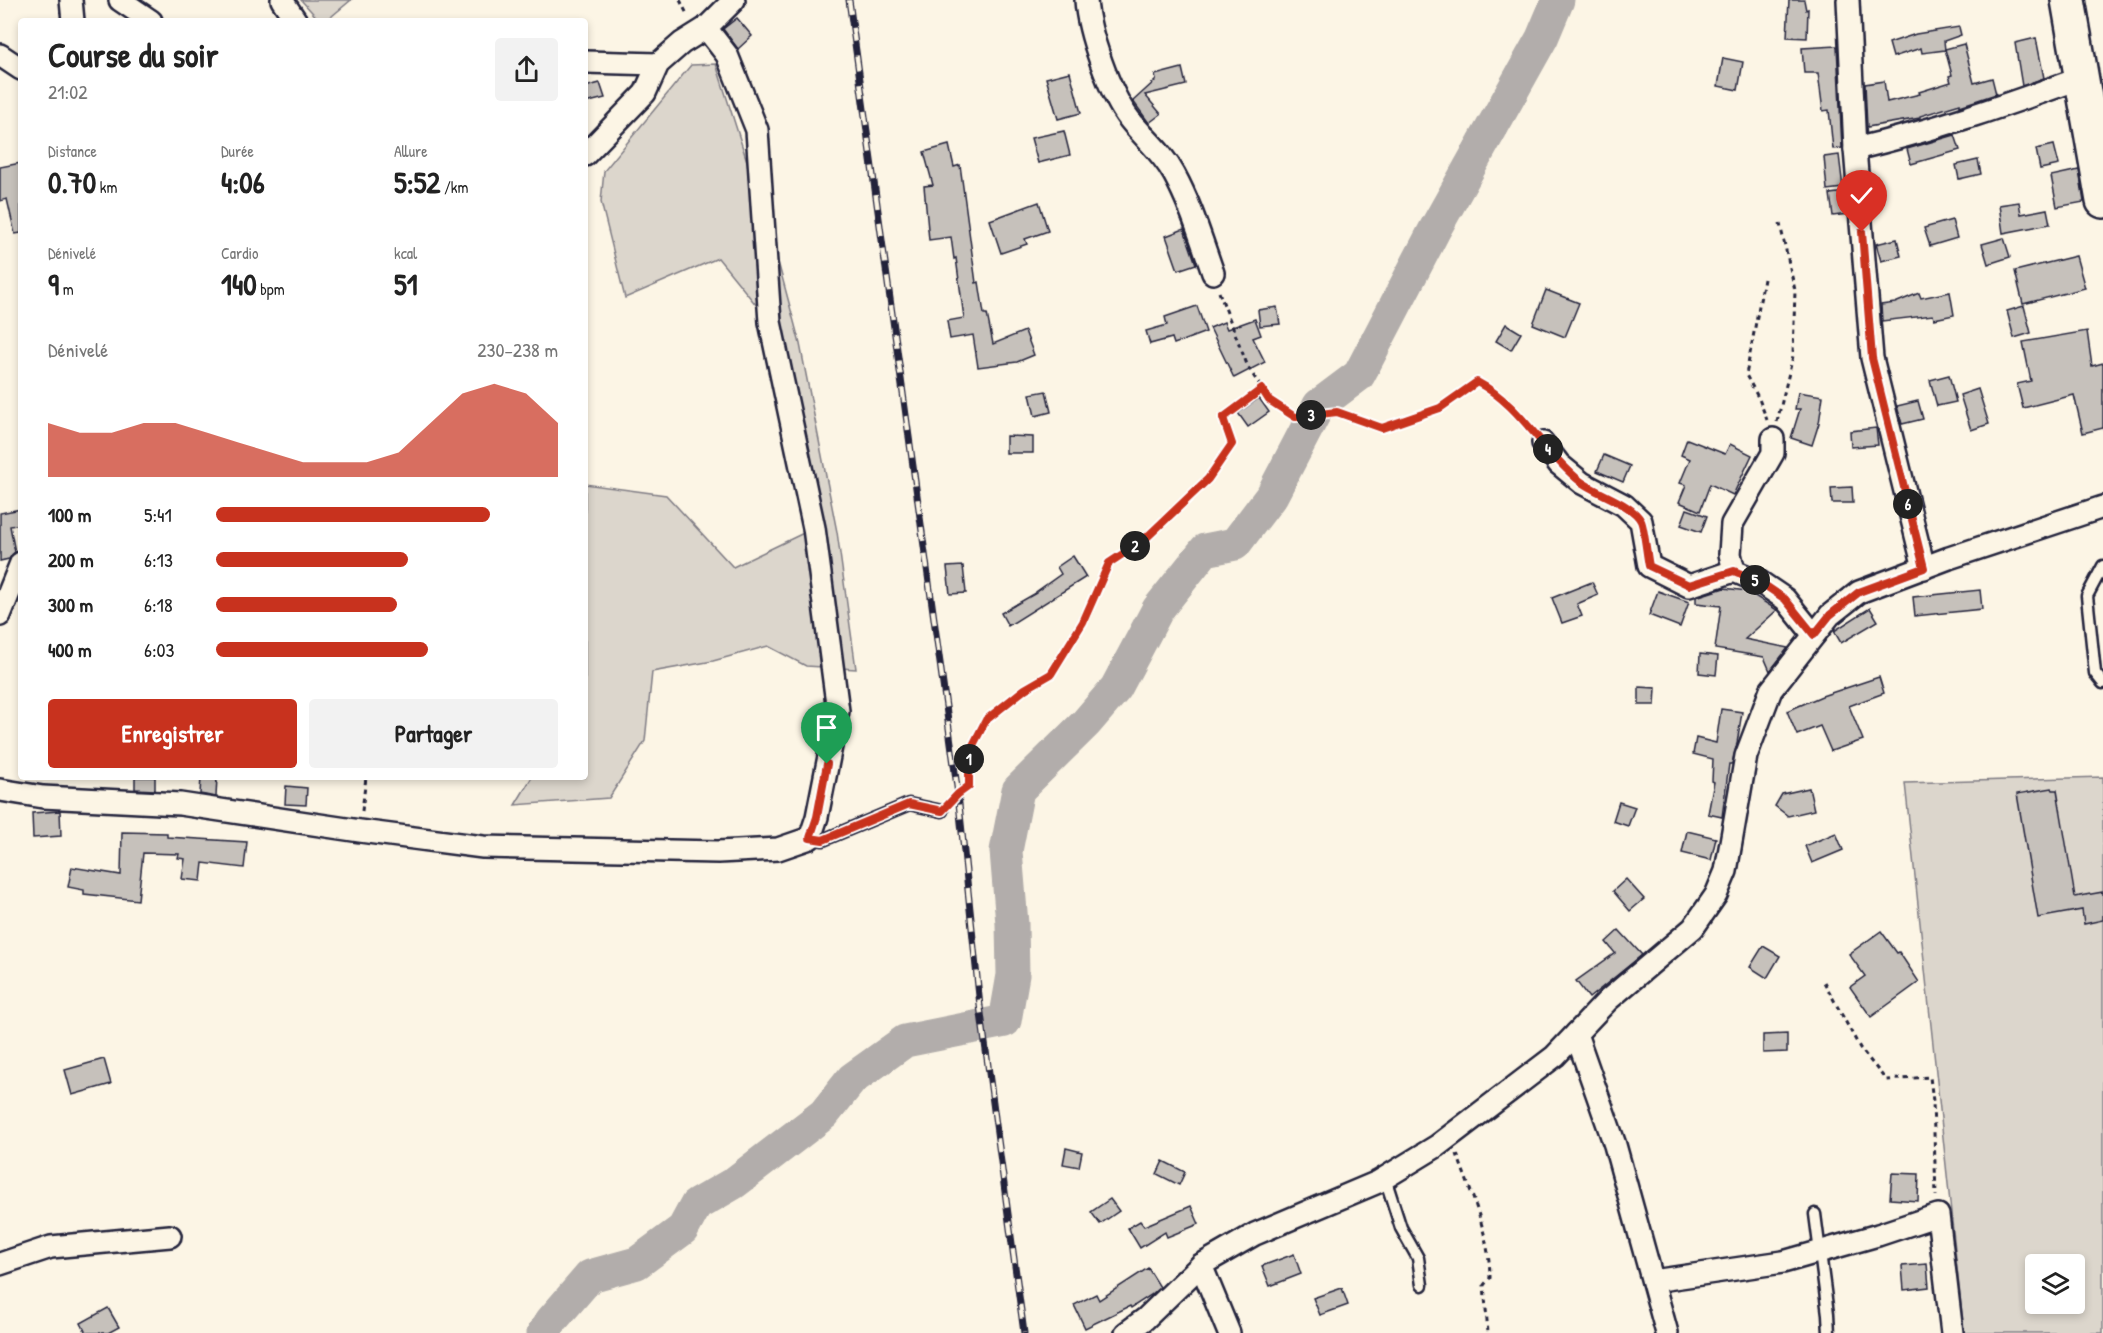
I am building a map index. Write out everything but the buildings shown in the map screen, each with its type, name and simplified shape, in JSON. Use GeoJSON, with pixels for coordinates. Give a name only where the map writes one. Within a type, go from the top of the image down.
{"type":"FeatureCollection","features":[{"type":"Feature","properties":{"kind":"main road"},"geometry":{"type":"LineString","coordinates":[[2068,0],[2103,201]]}},
{"type":"Feature","properties":{"kind":"street"},"geometry":{"type":"LineString","coordinates":[[70,0],[73,18]]}},
{"type":"Feature","properties":{"kind":"street"},"geometry":{"type":"LineString","coordinates":[[120,0],[147,18]]}},
{"type":"Feature","properties":{"kind":"street"},"geometry":{"type":"LineString","coordinates":[[282,0],[294,18]]}},
{"type":"Feature","properties":{"kind":"street"},"geometry":{"type":"LineString","coordinates":[[588,152],[645,93],[658,64],[682,43],[706,28],[734,0]]}},
{"type":"Feature","properties":{"kind":"street"},"geometry":{"type":"LineString","coordinates":[[1086,0],[1102,64],[1112,92],[1130,120],[1155,146],[1173,172],[1189,204],[1213,273]]}},
{"type":"Feature","properties":{"kind":"street"},"geometry":{"type":"LineString","coordinates":[[1848,0],[1855,149],[1872,358],[1924,568]]}},
{"type":"Feature","properties":{"kind":"street"},"geometry":{"type":"LineString","coordinates":[[0,790],[43,797],[180,804],[483,847],[706,852],[778,849],[810,838],[817,817],[838,711],[814,528],[770,322],[757,130],[727,55],[706,28]]}},
{"type":"Feature","properties":{"kind":"street"},"geometry":{"type":"LineString","coordinates":[[0,55],[18,67]]}},
{"type":"Feature","properties":{"kind":"street"},"geometry":{"type":"LineString","coordinates":[[588,62],[658,64]]}},
{"type":"Feature","properties":{"kind":"street"},"geometry":{"type":"LineString","coordinates":[[1855,149],[1910,136],[2081,78]]}},
{"type":"Feature","properties":{"kind":"street"},"geometry":{"type":"LineString","coordinates":[[1734,571],[1730,555],[1732,524],[1773,453],[1773,439]]}},
{"type":"Feature","properties":{"kind":"street"},"geometry":{"type":"LineString","coordinates":[[1544,443],[1559,464],[1582,483],[1624,505],[1641,520],[1649,566],[1689,585],[1734,571],[1760,582],[1785,599],[1814,635]]}},
{"type":"Feature","properties":{"kind":"street"},"geometry":{"type":"LineString","coordinates":[[1126,1333],[1146,1319],[1201,1265],[1255,1234],[1385,1178],[1450,1136],[1555,1056],[1608,1000],[1694,928],[1716,895],[1726,871],[1746,756],[1771,690],[1830,615],[1859,592],[2103,507]]}},
{"type":"Feature","properties":{"kind":"street"},"geometry":{"type":"LineString","coordinates":[[0,615],[18,570]]}},
{"type":"Feature","properties":{"kind":"street"},"geometry":{"type":"LineString","coordinates":[[1576,1034],[1615,1145],[1667,1333]]}},
{"type":"Feature","properties":{"kind":"street"},"geometry":{"type":"LineString","coordinates":[[1653,1281],[1783,1262],[1938,1215],[1952,1333]]}},
{"type":"Feature","properties":{"kind":"street"},"geometry":{"type":"LineString","coordinates":[[0,1264],[51,1247],[170,1236]]}},
{"type":"Feature","properties":{"kind":"street"},"geometry":{"type":"LineString","coordinates":[[1201,1265],[1229,1333]]}},
{"type":"Feature","properties":{"kind":"lane"},"geometry":{"type":"LineString","coordinates":[[2103,566],[2087,596],[2095,673],[2103,683]]}},
{"type":"Feature","properties":{"kind":"lane"},"geometry":{"type":"LineString","coordinates":[[810,838],[823,840],[909,804],[942,811]]}},
{"type":"Feature","properties":{"kind":"lane"},"geometry":{"type":"LineString","coordinates":[[1385,1178],[1401,1228],[1418,1258],[1422,1285]]}},
{"type":"Feature","properties":{"kind":"lane"},"geometry":{"type":"LineString","coordinates":[[1815,1214],[1829,1333]]}},
{"type":"Feature","properties":{"kind":"path"},"geometry":{"type":"LineString","coordinates":[[1773,439],[1793,356],[1794,334],[1795,290],[1780,224]]}},
{"type":"Feature","properties":{"kind":"path"},"geometry":{"type":"LineString","coordinates":[[1213,273],[1222,303],[1248,367],[1269,400],[1295,417],[1337,412],[1382,428],[1440,408],[1477,382],[1493,390],[1544,443]]}},
{"type":"Feature","properties":{"kind":"path"},"geometry":{"type":"LineString","coordinates":[[1764,279],[1746,375],[1760,399],[1773,439]]}},
{"type":"Feature","properties":{"kind":"path"},"geometry":{"type":"LineString","coordinates":[[942,811],[969,786],[969,753],[986,720],[1025,689],[1051,674],[1083,622],[1109,563],[1144,540],[1208,479],[1232,444],[1223,418],[1262,389]]}},
{"type":"Feature","properties":{"kind":"path"},"geometry":{"type":"LineString","coordinates":[[360,831],[366,780]]}},
{"type":"Feature","properties":{"kind":"path"},"geometry":{"type":"LineString","coordinates":[[1824,982],[1860,1048],[1886,1080],[1930,1077],[1934,1101],[1936,1215]]}},
{"type":"Feature","properties":{"kind":"path"},"geometry":{"type":"LineString","coordinates":[[1450,1136],[1485,1235],[1490,1266],[1490,1278],[1484,1285],[1488,1333]]}},
{"type":"Feature","properties":{"kind":"shaded area"},"geometry":{"type":"Polygon","coordinates":[[[301,0],[351,0],[330,18],[317,18],[301,0]]]}},
{"type":"Feature","properties":{"kind":"shaded area"},"geometry":{"type":"Polygon","coordinates":[[[716,64],[773,243],[800,344],[837,532],[856,669],[806,666],[768,646],[713,661],[652,672],[645,741],[609,798],[515,805],[530,780],[588,780],[588,484],[666,495],[733,567],[814,528],[770,322],[718,258],[625,298],[601,202],[604,171],[691,65],[716,64]]]}},
{"type":"Feature","properties":{"kind":"shaded area"},"geometry":{"type":"Polygon","coordinates":[[[2103,777],[2103,1333],[1964,1333],[1905,783],[2103,777]]]}},
{"type":"Feature","properties":{"kind":"waterway"},"geometry":{"type":"LineString","coordinates":[[543,1333],[590,1276],[637,1263],[683,1229],[696,1205],[734,1183],[824,1114],[852,1079],[905,1041],[1005,1021],[1013,975],[1012,924],[1006,851],[1018,790],[1086,723],[1116,688],[1158,609],[1205,550],[1235,544],[1272,495],[1319,405],[1359,375],[1435,229],[1542,38],[1558,0]]}},
{"type":"Feature","properties":{"kind":"railway"},"geometry":{"type":"LineString","coordinates":[[849,0],[958,794],[980,1006],[1024,1333]]}},
{"type":"Feature","properties":{"kind":"route"},"geometry":{"type":"LineString","coordinates":[[827,764],[817,817],[810,838],[823,840],[909,804],[942,811],[969,786],[969,753],[986,720],[1025,689],[1051,674],[1083,622],[1109,563],[1144,540],[1208,479],[1232,444],[1223,418],[1262,389],[1269,400],[1295,417],[1337,412],[1382,428],[1440,408],[1477,382],[1493,390],[1527,423],[1559,464],[1582,483],[1624,505],[1641,520],[1649,566],[1689,585],[1734,571],[1760,582],[1785,599],[1814,635],[1830,615],[1859,592],[1924,568],[1872,358],[1862,232]]}}]}
